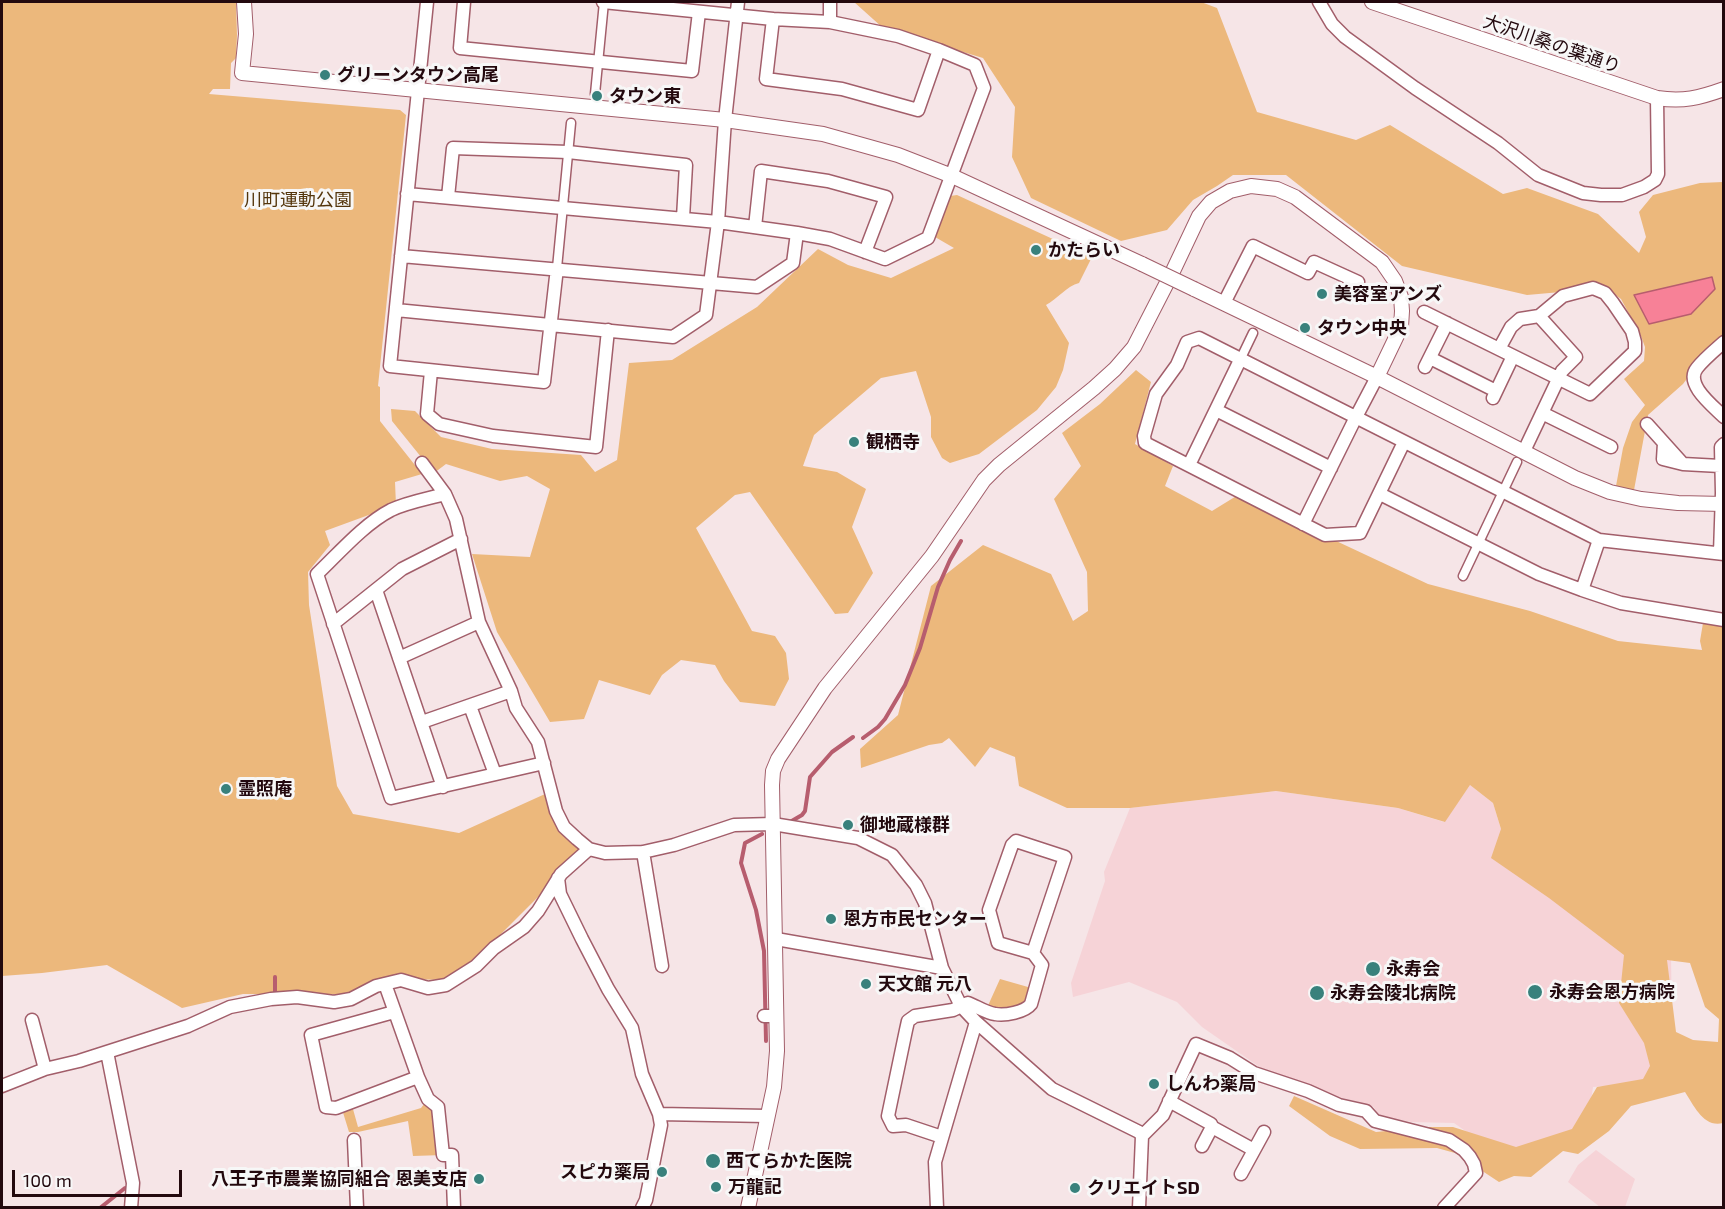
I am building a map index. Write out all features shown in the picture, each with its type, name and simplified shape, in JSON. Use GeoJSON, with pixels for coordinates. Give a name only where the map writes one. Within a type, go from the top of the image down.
{"type":"FeatureCollection","features":[{"type":"Feature","properties":{"kind":"street"},"geometry":{"type":"LineString","coordinates":[[244,2],[246,34],[242,73],[724,120],[823,134],[898,155],[952,176],[1224,303],[1377,377],[1521,456],[1610,492],[1641,499],[1678,503],[1722,504]]}},
{"type":"Feature","properties":{"kind":"street"},"geometry":{"type":"LineString","coordinates":[[427,2],[390,366],[544,382],[571,123]]}},
{"type":"Feature","properties":{"kind":"street"},"geometry":{"type":"LineString","coordinates":[[464,2],[460,48],[692,71],[699,12]]}},
{"type":"Feature","properties":{"kind":"street"},"geometry":{"type":"LineString","coordinates":[[407,194],[683,218],[755,227],[830,240],[885,259],[928,238],[984,88],[975,65],[898,36],[830,22],[773,19],[604,2],[595,94]]}},
{"type":"Feature","properties":{"kind":"street"},"geometry":{"type":"LineString","coordinates":[[396,310],[673,337],[706,315],[718,222],[724,120],[738,2]]}},
{"type":"Feature","properties":{"kind":"street"},"geometry":{"type":"LineString","coordinates":[[830,2],[830,22]]}},
{"type":"Feature","properties":{"kind":"street"},"geometry":{"type":"LineString","coordinates":[[1319,2],[1332,24],[1353,44],[1498,143],[1538,175],[1583,193],[1622,195],[1644,187],[1655,180],[1658,174],[1657,98]]}},
{"type":"Feature","properties":{"kind":"street","name":"大沢川桑の葉通り"},"geometry":{"type":"LineString","coordinates":[[1372,2],[1657,98],[1675,101],[1689,100],[1724,89]]}},
{"type":"Feature","properties":{"kind":"street"},"geometry":{"type":"LineString","coordinates":[[773,19],[766,79],[842,89],[918,110],[939,50]]}},
{"type":"Feature","properties":{"kind":"street"},"geometry":{"type":"LineString","coordinates":[[448,197],[453,148],[568,152],[686,165],[683,218]]}},
{"type":"Feature","properties":{"kind":"street"},"geometry":{"type":"LineString","coordinates":[[755,227],[761,171],[828,181],[886,197],[865,252]]}},
{"type":"Feature","properties":{"kind":"street"},"geometry":{"type":"LineString","coordinates":[[748,1208],[775,1078],[777,1051],[770,1016],[776,939],[772,785],[773,771],[778,759],[825,688],[933,556],[984,480],[999,465],[1094,388],[1134,347],[1199,216],[1210,202],[1230,191],[1251,186],[1277,189],[1295,198],[1382,262],[1395,281],[1401,297],[1401,327],[1304,524]]}},
{"type":"Feature","properties":{"kind":"street"},"geometry":{"type":"LineString","coordinates":[[401,256],[757,286],[793,263],[797,233]]}},
{"type":"Feature","properties":{"kind":"street"},"geometry":{"type":"LineString","coordinates":[[1224,303],[1253,246],[1308,273],[1314,262],[1358,282]]}},
{"type":"Feature","properties":{"kind":"street"},"geometry":{"type":"LineString","coordinates":[[1424,312],[1590,394],[1635,351],[1635,342],[1632,331],[1605,293],[1593,288],[1563,296],[1539,316],[1520,319],[1511,327],[1499,349]]}},
{"type":"Feature","properties":{"kind":"street"},"geometry":{"type":"LineString","coordinates":[[1463,576],[1562,370],[1575,357],[1539,316]]}},
{"type":"Feature","properties":{"kind":"street"},"geometry":{"type":"LineString","coordinates":[[1447,323],[1428,362],[1494,395],[1513,356]]}},
{"type":"Feature","properties":{"kind":"street"},"geometry":{"type":"LineString","coordinates":[[430,371],[427,414],[439,424],[493,436],[596,447],[608,330]]}},
{"type":"Feature","properties":{"kind":"street"},"geometry":{"type":"LineString","coordinates":[[1189,465],[1253,333]]}},
{"type":"Feature","properties":{"kind":"street"},"geometry":{"type":"LineString","coordinates":[[1404,442],[1360,533],[1325,535],[1144,443],[1144,436],[1156,394],[1177,364],[1187,342],[1199,338],[1599,540],[1722,554],[1720,466],[1721,447],[1724,444]]}},
{"type":"Feature","properties":{"kind":"street"},"geometry":{"type":"LineString","coordinates":[[1724,342],[1695,370],[1692,380],[1724,417]]}},
{"type":"Feature","properties":{"kind":"street"},"geometry":{"type":"LineString","coordinates":[[1216,410],[1331,468]]}},
{"type":"Feature","properties":{"kind":"street"},"geometry":{"type":"LineString","coordinates":[[1542,413],[1611,447]]}},
{"type":"Feature","properties":{"kind":"street"},"geometry":{"type":"LineString","coordinates":[[1644,425],[1664,443],[1663,459],[1683,464],[1720,466]]}},
{"type":"Feature","properties":{"kind":"street"},"geometry":{"type":"LineString","coordinates":[[422,463],[445,494],[456,519],[479,622],[511,691],[516,708],[538,742],[556,811],[564,827],[589,849],[605,853],[643,852],[674,845],[734,825],[772,824],[858,838],[892,855],[916,885],[925,903],[942,968],[962,1006],[976,1022],[1052,1089],[1139,1132],[1142,1136]]}},
{"type":"Feature","properties":{"kind":"street"},"geometry":{"type":"LineString","coordinates":[[445,494],[390,511],[374,521],[316,574],[391,798],[544,763]]}},
{"type":"Feature","properties":{"kind":"street"},"geometry":{"type":"LineString","coordinates":[[1380,494],[1539,574],[1582,590],[1622,603],[1724,620]]}},
{"type":"Feature","properties":{"kind":"street"},"geometry":{"type":"LineString","coordinates":[[333,624],[402,569],[460,538]]}},
{"type":"Feature","properties":{"kind":"street"},"geometry":{"type":"LineString","coordinates":[[1582,590],[1599,540]]}},
{"type":"Feature","properties":{"kind":"street"},"geometry":{"type":"LineString","coordinates":[[376,590],[443,787]]}},
{"type":"Feature","properties":{"kind":"street"},"geometry":{"type":"LineString","coordinates":[[399,658],[479,622]]}},
{"type":"Feature","properties":{"kind":"street"},"geometry":{"type":"LineString","coordinates":[[422,722],[511,691]]}},
{"type":"Feature","properties":{"kind":"street"},"geometry":{"type":"LineString","coordinates":[[470,706],[495,774]]}},
{"type":"Feature","properties":{"kind":"street"},"geometry":{"type":"LineString","coordinates":[[942,1137],[906,1125],[893,1126],[888,1116],[908,1021],[915,1016],[953,1011],[968,1003],[996,1015],[1023,1012],[1031,1004],[1042,965],[1033,953],[998,943],[989,910],[1012,845],[1016,841],[1065,857],[1033,953]]}},
{"type":"Feature","properties":{"kind":"street"},"geometry":{"type":"LineString","coordinates":[[2,1086],[45,1069],[79,1061],[188,1026],[230,1007],[271,999],[297,997],[334,1002],[351,999],[376,986],[401,980],[429,988],[446,985],[476,966],[494,948],[524,927],[538,911],[558,878],[589,849]]}},
{"type":"Feature","properties":{"kind":"street"},"geometry":{"type":"LineString","coordinates":[[643,852],[662,966]]}},
{"type":"Feature","properties":{"kind":"street"},"geometry":{"type":"LineString","coordinates":[[558,878],[560,894],[586,948],[632,1028],[642,1074],[660,1114],[661,1125],[646,1200],[642,1208]]}},
{"type":"Feature","properties":{"kind":"street"},"geometry":{"type":"LineString","coordinates":[[776,939],[942,968]]}},
{"type":"Feature","properties":{"kind":"street"},"geometry":{"type":"LineString","coordinates":[[385,984],[418,1077],[428,1099],[438,1107],[443,1155],[452,1155],[453,1208]]}},
{"type":"Feature","properties":{"kind":"street"},"geometry":{"type":"LineString","coordinates":[[394,1012],[311,1035],[326,1107],[336,1108],[418,1077]]}},
{"type":"Feature","properties":{"kind":"street"},"geometry":{"type":"LineString","coordinates":[[32,1020],[45,1069]]}},
{"type":"Feature","properties":{"kind":"street"},"geometry":{"type":"LineString","coordinates":[[937,1208],[935,1162],[976,1022]]}},
{"type":"Feature","properties":{"kind":"street"},"geometry":{"type":"LineString","coordinates":[[1139,1208],[1142,1136],[1163,1115],[1196,1044],[1230,1058],[1254,1073],[1308,1091],[1339,1105],[1366,1111],[1375,1121],[1449,1140],[1470,1157],[1476,1173],[1444,1208]]}},
{"type":"Feature","properties":{"kind":"street"},"geometry":{"type":"LineString","coordinates":[[107,1052],[133,1183],[132,1208]]}},
{"type":"Feature","properties":{"kind":"street"},"geometry":{"type":"LineString","coordinates":[[1169,1101],[1254,1150]]}},
{"type":"Feature","properties":{"kind":"street"},"geometry":{"type":"LineString","coordinates":[[660,1114],[767,1116]]}},
{"type":"Feature","properties":{"kind":"street"},"geometry":{"type":"LineString","coordinates":[[1202,1146],[1212,1127]]}},
{"type":"Feature","properties":{"kind":"street"},"geometry":{"type":"LineString","coordinates":[[1241,1174],[1264,1132]]}},
{"type":"Feature","properties":{"kind":"street"},"geometry":{"type":"LineString","coordinates":[[354,1140],[357,1208]]}},
{"type":"Feature","properties":{"kind":"shaded area"},"geometry":{"type":"Polygon","coordinates":[[[1712,277],[1715,289],[1691,314],[1649,324],[1634,295],[1712,277]]]}},
{"type":"Feature","properties":{"kind":"shaded area","name":"永寿会"},"geometry":{"type":"Polygon","coordinates":[[[1470,785],[1493,803],[1501,829],[1671,955],[1672,1030],[1656,1083],[1593,1087],[1589,1114],[1569,1137],[1511,1163],[1454,1123],[1412,1122],[1378,1116],[1374,1107],[1338,1097],[1261,1068],[1202,1027],[1177,1002],[1129,982],[1073,997],[1071,983],[1105,881],[1104,872],[1130,808],[1276,791],[1398,808],[1444,822],[1470,785]]]}},
{"type":"Feature","properties":{"kind":"shaded area"},"geometry":{"type":"Polygon","coordinates":[[[1596,1150],[1635,1179],[1625,1207],[1600,1207],[1568,1182],[1578,1165],[1596,1150]]]}},
{"type":"Feature","properties":{"kind":"green space","name":"川町運動公園"},"geometry":{"type":"Polygon","coordinates":[[[2,2],[236,2],[236,58],[231,63],[230,89],[213,89],[209,94],[400,110],[406,115],[378,386],[380,387],[380,421],[422,474],[395,482],[396,505],[325,531],[330,545],[308,572],[309,605],[337,786],[353,814],[459,833],[545,794],[559,829],[583,852],[455,980],[392,979],[342,994],[243,994],[182,1008],[107,965],[2,976],[2,2]]]}},
{"type":"Feature","properties":{"kind":"green space"},"geometry":{"type":"Polygon","coordinates":[[[854,2],[1201,2],[1217,8],[1257,112],[1356,140],[1390,125],[1503,194],[1527,188],[1598,214],[1639,253],[1646,237],[1639,212],[1653,195],[1700,183],[1723,182],[1723,341],[1695,368],[1683,384],[1648,415],[1634,490],[1616,486],[1623,448],[1632,422],[1645,405],[1624,379],[1644,361],[1645,347],[1621,299],[1606,288],[1527,295],[1402,266],[1286,175],[1233,175],[1193,200],[1167,230],[1121,241],[1031,198],[1012,157],[1015,107],[983,58],[883,28],[854,2]]]}},
{"type":"Feature","properties":{"kind":"green space"},"geometry":{"type":"Polygon","coordinates":[[[957,195],[1092,257],[1079,283],[1046,305],[1069,343],[1063,370],[1056,387],[1037,410],[979,454],[950,463],[942,458],[931,437],[931,417],[916,371],[881,378],[814,435],[803,466],[837,472],[866,489],[852,527],[873,573],[848,613],[835,614],[750,492],[735,495],[696,528],[752,631],[775,636],[786,653],[789,679],[775,706],[740,702],[715,665],[681,660],[662,675],[650,695],[599,680],[584,719],[550,722],[497,632],[472,554],[530,557],[550,489],[527,476],[500,481],[446,464],[434,473],[392,421],[391,409],[415,411],[441,437],[492,449],[581,455],[595,472],[617,460],[629,363],[672,360],[757,307],[818,249],[848,265],[891,278],[954,248],[935,237],[950,196],[957,195]]]}},
{"type":"Feature","properties":{"kind":"green space"},"geometry":{"type":"Polygon","coordinates":[[[1136,370],[1151,382],[1135,444],[1173,466],[1165,486],[1212,511],[1238,495],[1428,584],[1530,611],[1618,641],[1702,650],[1700,641],[1704,617],[1723,620],[1723,1123],[1710,1122],[1700,1115],[1685,1092],[1631,1106],[1609,1131],[1578,1154],[1563,1151],[1531,1177],[1514,1176],[1499,1182],[1455,1153],[1437,1148],[1360,1149],[1330,1136],[1289,1106],[1294,1096],[1376,1132],[1453,1127],[1516,1147],[1572,1129],[1597,1087],[1643,1079],[1650,1066],[1644,1043],[1619,1003],[1624,955],[1549,898],[1491,858],[1501,829],[1493,803],[1470,785],[1445,822],[1398,808],[1276,791],[1130,808],[1067,808],[1019,786],[1015,757],[990,747],[975,767],[949,738],[942,743],[929,745],[861,768],[860,749],[898,715],[931,586],[983,545],[1051,574],[1073,621],[1088,611],[1087,572],[1054,499],[1081,466],[1062,433],[1100,404],[1136,370]],[[1667,960],[1676,1032],[1693,1040],[1718,1042],[1719,1019],[1705,1007],[1690,963],[1667,960]]]}},
{"type":"Feature","properties":{"kind":"green space"},"geometry":{"type":"Polygon","coordinates":[[[1000,979],[1035,989],[1028,1009],[986,1010],[1000,979]]]}},
{"type":"Feature","properties":{"kind":"green space"},"geometry":{"type":"Polygon","coordinates":[[[428,1099],[438,1107],[443,1155],[413,1156],[408,1121],[349,1132],[341,1106],[351,1102],[358,1127],[421,1108],[428,1099]]]}},
{"type":"Feature","properties":{"kind":"waterway"},"geometry":{"type":"LineString","coordinates":[[863,738],[885,719],[905,685],[920,648],[938,587],[961,541]]}},
{"type":"Feature","properties":{"kind":"waterway"},"geometry":{"type":"LineString","coordinates":[[790,822],[805,811],[810,777],[832,752],[853,737]]}},
{"type":"Feature","properties":{"kind":"waterway"},"geometry":{"type":"LineString","coordinates":[[762,834],[745,843],[741,863],[756,910],[764,951],[766,1041]]}},
{"type":"Feature","properties":{"kind":"waterway"},"geometry":{"type":"LineString","coordinates":[[275,977],[275,996]]}},
{"type":"Feature","properties":{"kind":"waterway"},"geometry":{"type":"LineString","coordinates":[[100,1208],[125,1188]]}},
{"type":"Feature","properties":{"kind":"place","name":"グリーンタウン高尾"},"geometry":{"type":"Point","coordinates":[325,75]}},
{"type":"Feature","properties":{"kind":"place","name":"タウン東"},"geometry":{"type":"Point","coordinates":[597,96]}},
{"type":"Feature","properties":{"kind":"place","name":"かたらい"},"geometry":{"type":"Point","coordinates":[1036,250]}},
{"type":"Feature","properties":{"kind":"place","name":"美容室アンズ"},"geometry":{"type":"Point","coordinates":[1322,294]}},
{"type":"Feature","properties":{"kind":"place","name":"タウン中央"},"geometry":{"type":"Point","coordinates":[1305,328]}},
{"type":"Feature","properties":{"kind":"place","name":"観栖寺"},"geometry":{"type":"Point","coordinates":[854,442]}},
{"type":"Feature","properties":{"kind":"place","name":"霊照庵"},"geometry":{"type":"Point","coordinates":[226,789]}},
{"type":"Feature","properties":{"kind":"place","name":"御地蔵様群"},"geometry":{"type":"Point","coordinates":[848,825]}},
{"type":"Feature","properties":{"kind":"place","name":"恩方市民センター"},"geometry":{"type":"Point","coordinates":[831,919]}},
{"type":"Feature","properties":{"kind":"place","name":"永寿会"},"geometry":{"type":"Point","coordinates":[1373,969]}},
{"type":"Feature","properties":{"kind":"place","name":"天文館 元八"},"geometry":{"type":"Point","coordinates":[866,984]}},
{"type":"Feature","properties":{"kind":"place","name":"永寿会恩方病院"},"geometry":{"type":"Point","coordinates":[1535,992]}},
{"type":"Feature","properties":{"kind":"place","name":"永寿会陵北病院"},"geometry":{"type":"Point","coordinates":[1317,993]}},
{"type":"Feature","properties":{"kind":"place","name":"しんわ薬局"},"geometry":{"type":"Point","coordinates":[1154,1084]}},
{"type":"Feature","properties":{"kind":"place","name":"西てらかた医院"},"geometry":{"type":"Point","coordinates":[713,1161]}},
{"type":"Feature","properties":{"kind":"place","name":"スピカ薬局"},"geometry":{"type":"Point","coordinates":[662,1172]}},
{"type":"Feature","properties":{"kind":"place","name":"八王子市農業協同組合 恩美支店"},"geometry":{"type":"Point","coordinates":[479,1179]}},
{"type":"Feature","properties":{"kind":"place","name":"万龍記"},"geometry":{"type":"Point","coordinates":[716,1187]}},
{"type":"Feature","properties":{"kind":"place","name":"クリエイトSD"},"geometry":{"type":"Point","coordinates":[1075,1188]}}]}
